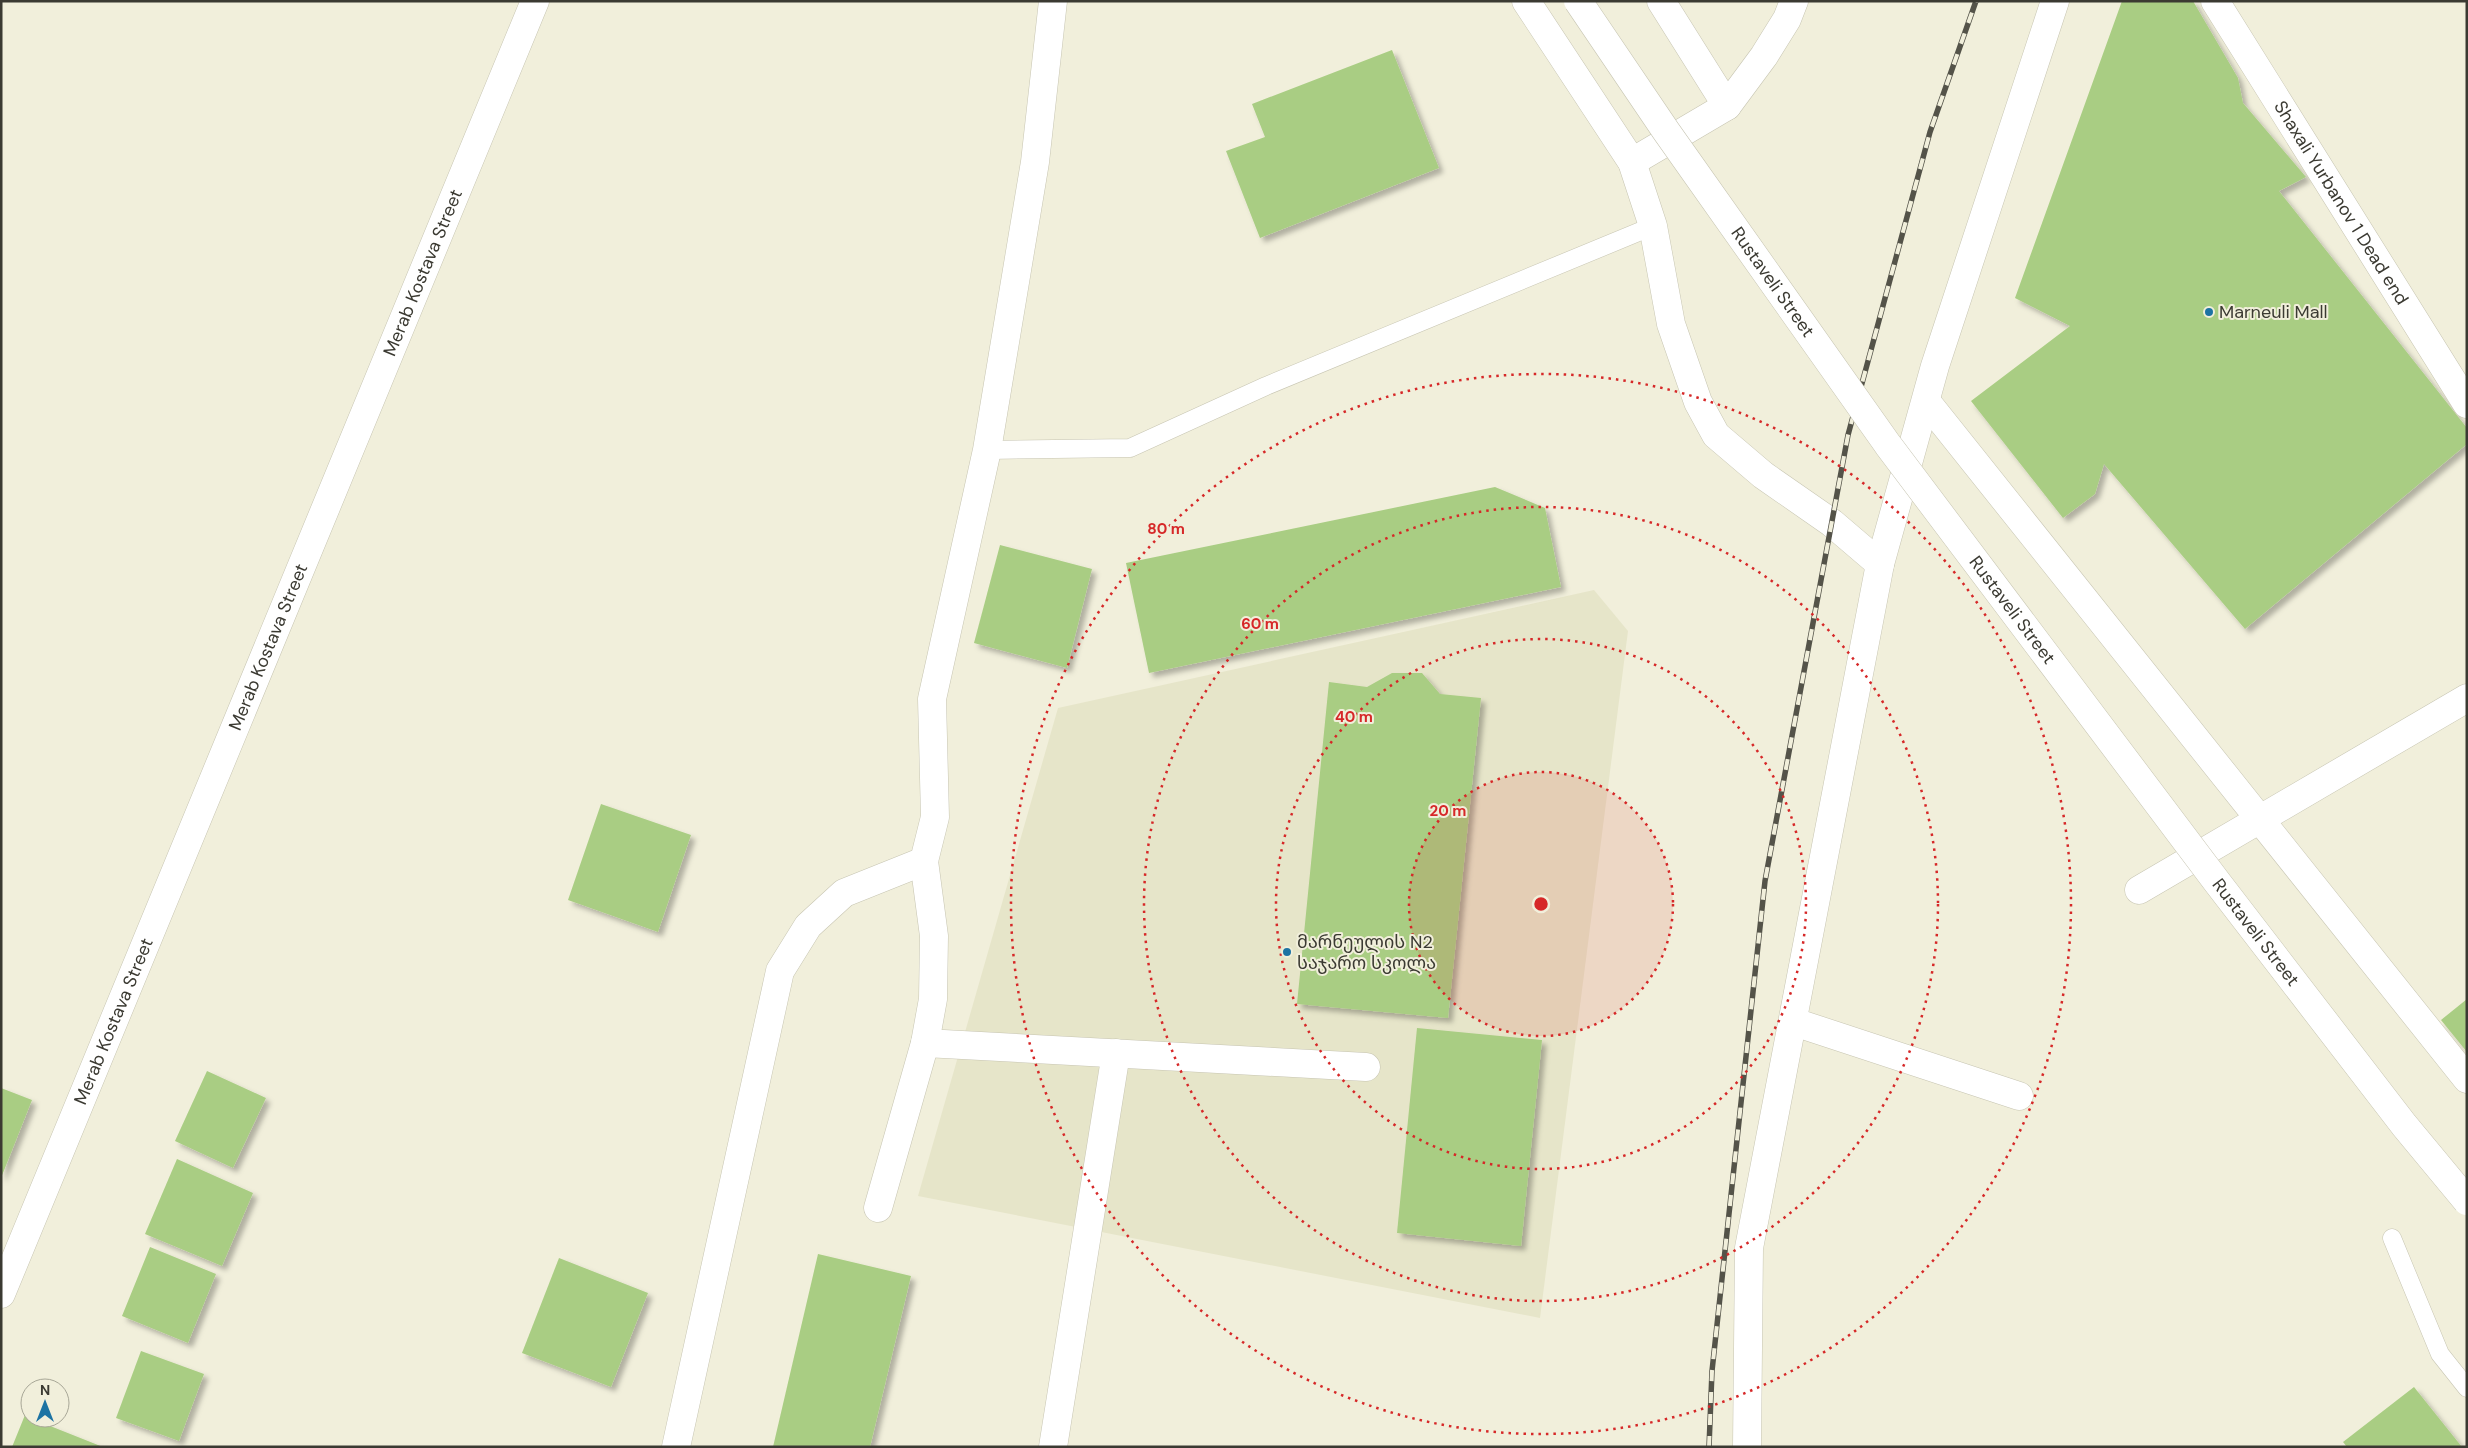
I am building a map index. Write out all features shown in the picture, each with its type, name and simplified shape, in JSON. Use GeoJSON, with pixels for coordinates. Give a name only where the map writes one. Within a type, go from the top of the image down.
{"type":"FeatureCollection","features":[{"type":"Feature","properties":{"kind":"main road","name":"Merab Kostava Street"},"geometry":{"type":"LineString","coordinates":[[1,1294],[534,1]]}},
{"type":"Feature","properties":{"kind":"main road"},"geometry":{"type":"LineString","coordinates":[[878,1208],[926,1043],[933,999],[934,936],[924,861],[936,817],[932,699],[987,450],[1035,162],[1053,1]]}},
{"type":"Feature","properties":{"kind":"main road"},"geometry":{"type":"LineString","coordinates":[[1526,1],[1632,162],[1653,226],[1672,324],[1698,402],[1716,435],[1763,475],[1832,523],[1880,564]]}},
{"type":"Feature","properties":{"kind":"main road","name":"Rustaveli Street"},"geometry":{"type":"LineString","coordinates":[[1578,1],[1666,132],[1888,446],[2223,889],[2404,1125],[2467,1201]]}},
{"type":"Feature","properties":{"kind":"main road"},"geometry":{"type":"LineString","coordinates":[[1661,1],[1727,106]]}},
{"type":"Feature","properties":{"kind":"main road"},"geometry":{"type":"LineString","coordinates":[[1632,162],[1727,106],[1764,56],[1787,19],[1794,1]]}},
{"type":"Feature","properties":{"kind":"main road"},"geometry":{"type":"LineString","coordinates":[[1747,1447],[1750,1248],[1880,564],[1935,366],[2055,1]]}},
{"type":"Feature","properties":{"kind":"main road","name":"Shaxali Yurbanov 1 Dead end"},"geometry":{"type":"LineString","coordinates":[[2215,1],[2467,404]]}},
{"type":"Feature","properties":{"kind":"main road"},"geometry":{"type":"LineString","coordinates":[[1926,401],[2467,1079]]}},
{"type":"Feature","properties":{"kind":"main road"},"geometry":{"type":"LineString","coordinates":[[2139,890],[2467,698]]}},
{"type":"Feature","properties":{"kind":"main road"},"geometry":{"type":"LineString","coordinates":[[676,1447],[780,971],[808,926],[844,893],[924,861]]}},
{"type":"Feature","properties":{"kind":"main road"},"geometry":{"type":"LineString","coordinates":[[1794,1022],[2019,1096]]}},
{"type":"Feature","properties":{"kind":"main road"},"geometry":{"type":"LineString","coordinates":[[926,1043],[1366,1067]]}},
{"type":"Feature","properties":{"kind":"main road"},"geometry":{"type":"LineString","coordinates":[[1053,1447],[1116,1053]]}},
{"type":"Feature","properties":{"kind":"lane"},"geometry":{"type":"LineString","coordinates":[[987,450],[1130,448],[1266,386],[1653,226]]}},
{"type":"Feature","properties":{"kind":"lane"},"geometry":{"type":"LineString","coordinates":[[2392,1238],[2440,1354],[2467,1388]]}},
{"type":"Feature","properties":{"kind":"shaded area","name":"მარნეულის N2 საჯარო სკოლა"},"geometry":{"type":"Polygon","coordinates":[[[1594,590],[1628,631],[1540,1318],[918,1196],[1058,708],[1594,590]]]}},
{"type":"Feature","properties":{"kind":"building","name":"Marneuli Mall"},"geometry":{"type":"Polygon","coordinates":[[[2122,1],[2193,1],[2238,78],[2243,103],[2306,177],[2279,191],[2467,428],[2467,444],[2245,629],[2104,464],[2095,494],[2063,518],[1971,401],[2070,326],[2015,298],[2122,1]]]}},
{"type":"Feature","properties":{"kind":"building"},"geometry":{"type":"Polygon","coordinates":[[[1392,50],[1439,168],[1260,238],[1226,151],[1265,137],[1252,104],[1392,50]]]}},
{"type":"Feature","properties":{"kind":"building"},"geometry":{"type":"Polygon","coordinates":[[[1495,487],[1545,508],[1561,587],[1149,673],[1126,563],[1495,487]]]}},
{"type":"Feature","properties":{"kind":"building"},"geometry":{"type":"Polygon","coordinates":[[[1000,545],[1092,569],[1067,668],[974,643],[1000,545]]]}},
{"type":"Feature","properties":{"kind":"building"},"geometry":{"type":"Polygon","coordinates":[[[1392,673],[1422,673],[1440,694],[1481,698],[1448,1018],[1297,1004],[1329,682],[1367,687],[1392,673]]]}},
{"type":"Feature","properties":{"kind":"building"},"geometry":{"type":"Polygon","coordinates":[[[601,804],[691,835],[658,932],[568,900],[601,804]]]}},
{"type":"Feature","properties":{"kind":"building"},"geometry":{"type":"Polygon","coordinates":[[[2467,999],[2467,1052],[2441,1020],[2467,999]]]}},
{"type":"Feature","properties":{"kind":"building"},"geometry":{"type":"Polygon","coordinates":[[[1417,1028],[1542,1040],[1521,1246],[1397,1233],[1417,1028]]]}},
{"type":"Feature","properties":{"kind":"building"},"geometry":{"type":"Polygon","coordinates":[[[207,1071],[266,1098],[233,1168],[175,1141],[207,1071]]]}},
{"type":"Feature","properties":{"kind":"building"},"geometry":{"type":"Polygon","coordinates":[[[1,1088],[32,1100],[1,1178],[1,1088]]]}},
{"type":"Feature","properties":{"kind":"building"},"geometry":{"type":"Polygon","coordinates":[[[177,1159],[253,1193],[222,1266],[145,1234],[177,1159]]]}},
{"type":"Feature","properties":{"kind":"building"},"geometry":{"type":"Polygon","coordinates":[[[150,1247],[216,1274],[188,1343],[122,1316],[150,1247]]]}},
{"type":"Feature","properties":{"kind":"building"},"geometry":{"type":"Polygon","coordinates":[[[818,1254],[911,1276],[870,1447],[773,1447],[818,1254]]]}},
{"type":"Feature","properties":{"kind":"building"},"geometry":{"type":"Polygon","coordinates":[[[559,1258],[648,1293],[611,1387],[522,1353],[559,1258]]]}},
{"type":"Feature","properties":{"kind":"building"},"geometry":{"type":"Polygon","coordinates":[[[141,1351],[204,1374],[179,1441],[116,1418],[141,1351]]]}},
{"type":"Feature","properties":{"kind":"building"},"geometry":{"type":"Polygon","coordinates":[[[2414,1387],[2462,1447],[2347,1447],[2343,1442],[2414,1387]]]}},
{"type":"Feature","properties":{"kind":"building"},"geometry":{"type":"Polygon","coordinates":[[[20,1427],[55,1428],[103,1447],[12,1447],[20,1427]]]}},
{"type":"Feature","properties":{"kind":"railway"},"geometry":{"type":"LineString","coordinates":[[1709,1447],[1712,1371],[1765,881],[1848,435],[1930,132],[1976,1]]}},
{"type":"Feature","properties":{"kind":"place","name":"Marneuli Mall"},"geometry":{"type":"Point","coordinates":[2209,312]}},
{"type":"Feature","properties":{"kind":"place","name":"მარნეულის N2 საჯარო სკოლა"},"geometry":{"type":"Point","coordinates":[1287,952]}}]}
